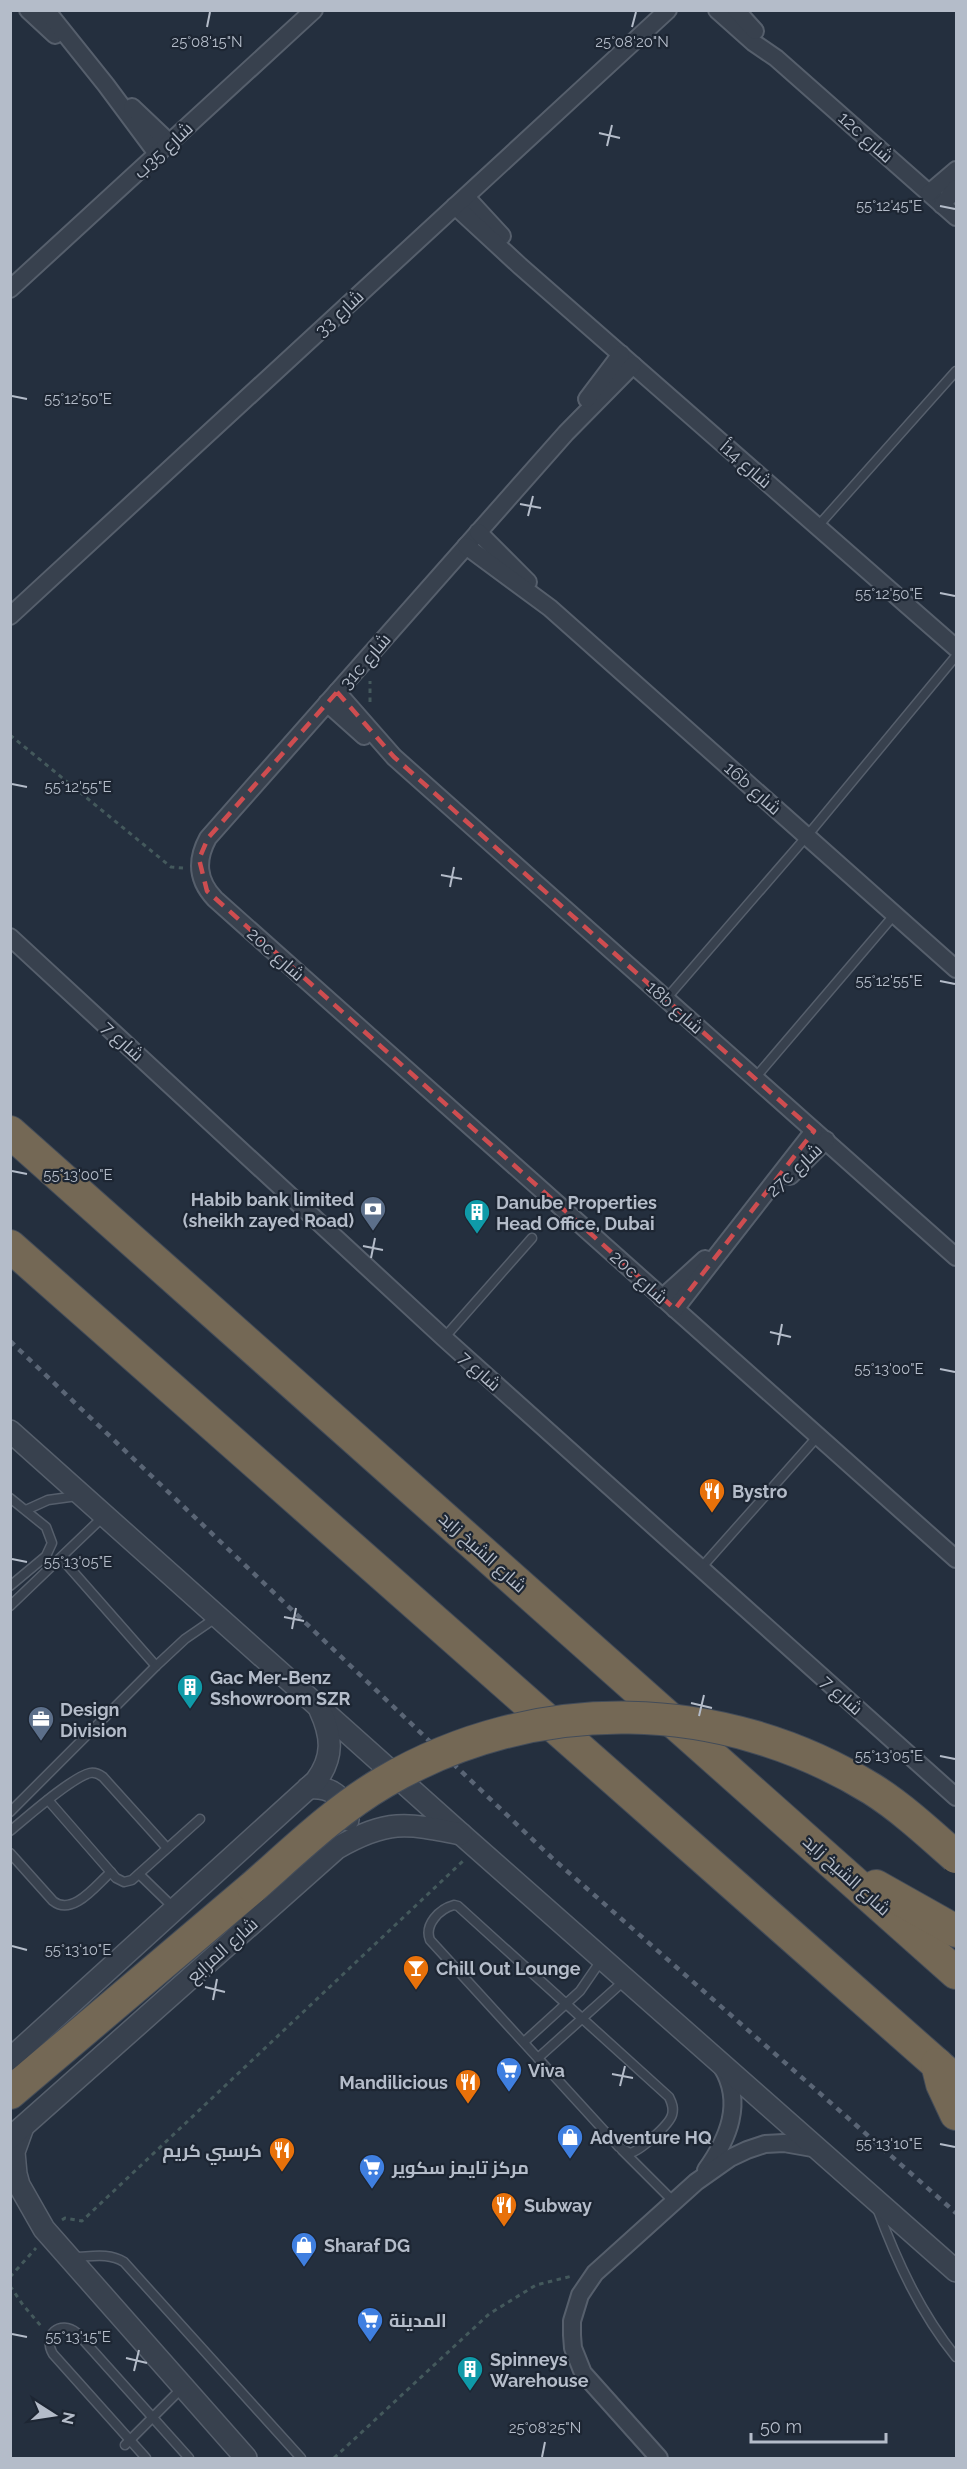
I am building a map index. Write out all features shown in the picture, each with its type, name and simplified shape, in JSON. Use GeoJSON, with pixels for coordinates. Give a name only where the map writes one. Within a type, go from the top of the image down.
{"type":"FeatureCollection","features":[{"type":"Feature","properties":{"kind":"highway","name":"شارع الشيخ زايد"},"geometry":{"type":"LineString","coordinates":[[10,1132],[957,1973]]}},
{"type":"Feature","properties":{"kind":"highway"},"geometry":{"type":"LineString","coordinates":[[10,1246],[23,1266],[947,2073],[942,2084],[957,2114]]}},
{"type":"Feature","properties":{"kind":"highway"},"geometry":{"type":"LineString","coordinates":[[10,2093],[355,1801],[414,1766],[477,1739],[510,1730],[578,1718],[612,1716],[670,1719],[715,1725],[770,1741],[813,1757],[873,1790],[901,1810],[957,1857]]}},
{"type":"Feature","properties":{"kind":"highway"},"geometry":{"type":"LineString","coordinates":[[842,1871],[908,1902],[957,1931]]}},
{"type":"Feature","properties":{"kind":"street"},"geometry":{"type":"LineString","coordinates":[[28,10],[81,57]]}},
{"type":"Feature","properties":{"kind":"street"},"geometry":{"type":"LineString","coordinates":[[46,10],[81,57],[164,149]]}},
{"type":"Feature","properties":{"kind":"street","name":"شارع 35ب"},"geometry":{"type":"LineString","coordinates":[[10,290],[314,10]]}},
{"type":"Feature","properties":{"kind":"street","name":"شارع 33"},"geometry":{"type":"LineString","coordinates":[[10,616],[668,10]]}},
{"type":"Feature","properties":{"kind":"street","name":"12c شارع"},"geometry":{"type":"LineString","coordinates":[[717,10],[754,43],[776,58],[957,218]]}},
{"type":"Feature","properties":{"kind":"street","name":"12c شارع"},"geometry":{"type":"LineString","coordinates":[[736,10],[776,58]]}},
{"type":"Feature","properties":{"kind":"street"},"geometry":{"type":"LineString","coordinates":[[929,193],[957,170]]}},
{"type":"Feature","properties":{"kind":"street"},"geometry":{"type":"LineString","coordinates":[[942,205],[957,188]]}},
{"type":"Feature","properties":{"kind":"street","name":"شارع 14أ"},"geometry":{"type":"LineString","coordinates":[[461,202],[518,254],[537,279],[627,360],[957,648]]}},
{"type":"Feature","properties":{"kind":"street","name":"31c شارع"},"geometry":{"type":"LineString","coordinates":[[199,870],[199,859],[208,838],[566,433],[579,410],[627,360]]}},
{"type":"Feature","properties":{"kind":"street","name":"16b شارع"},"geometry":{"type":"LineString","coordinates":[[478,532],[534,588],[550,608]]}},
{"type":"Feature","properties":{"kind":"street","name":"16b شارع"},"geometry":{"type":"LineString","coordinates":[[466,546],[550,608],[957,969]]}},
{"type":"Feature","properties":{"kind":"street","name":"18b شارع"},"geometry":{"type":"LineString","coordinates":[[332,698],[372,742],[394,757],[957,1257]]}},
{"type":"Feature","properties":{"kind":"street","name":"20c شارع"},"geometry":{"type":"LineString","coordinates":[[199,870],[202,881],[215,899],[957,1559]]}},
{"type":"Feature","properties":{"kind":"street","name":"شارع 7"},"geometry":{"type":"LineString","coordinates":[[10,937],[444,1338],[957,1797]]}},
{"type":"Feature","properties":{"kind":"street","name":"27c شارع"},"geometry":{"type":"LineString","coordinates":[[668,1304],[820,1136]]}},
{"type":"Feature","properties":{"kind":"street"},"geometry":{"type":"LineString","coordinates":[[10,1431],[469,1841],[957,2271]]}},
{"type":"Feature","properties":{"kind":"street"},"geometry":{"type":"LineString","coordinates":[[10,2059],[308,1788],[322,1772],[330,1752],[329,1731],[318,1704]]}},
{"type":"Feature","properties":{"kind":"street"},"geometry":{"type":"LineString","coordinates":[[308,1788],[326,1788],[333,1791],[346,1807],[347,1828],[337,1848]]}},
{"type":"Feature","properties":{"kind":"street","name":"شارع المرابع"},"geometry":{"type":"LineString","coordinates":[[17,2132],[337,1848],[369,1831],[393,1825],[419,1826],[469,1841]]}},
{"type":"Feature","properties":{"kind":"street"},"geometry":{"type":"LineString","coordinates":[[696,2182],[723,2145],[732,2114],[733,2101],[728,2079],[714,2056]]}},
{"type":"Feature","properties":{"kind":"street"},"geometry":{"type":"LineString","coordinates":[[17,2132],[14,2152],[16,2175],[45,2234]]}},
{"type":"Feature","properties":{"kind":"street"},"geometry":{"type":"LineString","coordinates":[[659,2458],[583,2373],[577,2361],[573,2348],[572,2321],[579,2295],[595,2273],[696,2182],[730,2158],[765,2144],[803,2145],[821,2150]]}},
{"type":"Feature","properties":{"kind":"street"},"geometry":{"type":"LineString","coordinates":[[10,2205],[68,2257],[246,2458]]}},
{"type":"Feature","properties":{"kind":"lane"},"geometry":{"type":"LineString","coordinates":[[818,526],[957,371]]}},
{"type":"Feature","properties":{"kind":"lane"},"geometry":{"type":"LineString","coordinates":[[666,999],[807,836],[957,656]]}},
{"type":"Feature","properties":{"kind":"lane"},"geometry":{"type":"LineString","coordinates":[[755,1078],[895,914]]}},
{"type":"Feature","properties":{"kind":"lane"},"geometry":{"type":"LineString","coordinates":[[444,1338],[532,1238]]}},
{"type":"Feature","properties":{"kind":"lane"},"geometry":{"type":"LineString","coordinates":[[701,1568],[818,1436]]}},
{"type":"Feature","properties":{"kind":"lane"},"geometry":{"type":"LineString","coordinates":[[27,1510],[60,1497],[84,1496]]}},
{"type":"Feature","properties":{"kind":"lane"},"geometry":{"type":"LineString","coordinates":[[10,1498],[27,1510],[49,1532],[51,1548],[46,1556],[10,1586]]}},
{"type":"Feature","properties":{"kind":"lane"},"geometry":{"type":"LineString","coordinates":[[10,1606],[106,1515]]}},
{"type":"Feature","properties":{"kind":"lane"},"geometry":{"type":"LineString","coordinates":[[62,1559],[156,1666]]}},
{"type":"Feature","properties":{"kind":"lane"},"geometry":{"type":"LineString","coordinates":[[10,1812],[156,1666],[185,1639],[219,1616]]}},
{"type":"Feature","properties":{"kind":"lane"},"geometry":{"type":"LineString","coordinates":[[10,1831],[48,1800],[86,1774],[99,1774],[167,1848]]}},
{"type":"Feature","properties":{"kind":"lane"},"geometry":{"type":"LineString","coordinates":[[48,1800],[111,1872],[124,1882],[132,1880],[200,1819]]}},
{"type":"Feature","properties":{"kind":"lane"},"geometry":{"type":"LineString","coordinates":[[10,1853],[53,1902],[62,1906],[75,1904],[111,1872]]}},
{"type":"Feature","properties":{"kind":"lane"},"geometry":{"type":"LineString","coordinates":[[139,1874],[175,1909]]}},
{"type":"Feature","properties":{"kind":"lane"},"geometry":{"type":"LineString","coordinates":[[622,2150],[630,2153],[639,2150],[670,2119],[673,2113],[671,2101],[666,2093],[458,1906],[446,1908],[428,1926],[430,1940],[622,2150],[674,2202]]}},
{"type":"Feature","properties":{"kind":"lane"},"geometry":{"type":"LineString","coordinates":[[524,2042],[584,1986],[603,1958]]}},
{"type":"Feature","properties":{"kind":"lane"},"geometry":{"type":"LineString","coordinates":[[538,2058],[626,1979]]}},
{"type":"Feature","properties":{"kind":"lane"},"geometry":{"type":"LineString","coordinates":[[872,2196],[897,2262],[912,2292],[929,2321],[957,2357]]}},
{"type":"Feature","properties":{"kind":"lane"},"geometry":{"type":"LineString","coordinates":[[68,2257],[107,2255],[124,2262],[301,2458]]}},
{"type":"Feature","properties":{"kind":"lane"},"geometry":{"type":"LineString","coordinates":[[147,2458],[127,2442],[49,2346],[49,2338],[54,2330],[61,2327],[70,2328],[189,2458]]}},
{"type":"Feature","properties":{"kind":"lane"},"geometry":{"type":"LineString","coordinates":[[127,2442],[183,2387]]}},
{"type":"Feature","properties":{"kind":"path"},"geometry":{"type":"LineString","coordinates":[[372,711],[368,691],[373,673]]}},
{"type":"Feature","properties":{"kind":"path"},"geometry":{"type":"LineString","coordinates":[[10,735],[171,867],[199,870]]}},
{"type":"Feature","properties":{"kind":"path"},"geometry":{"type":"LineString","coordinates":[[10,2277],[45,2234],[65,2218],[82,2221],[469,1841]]}},
{"type":"Feature","properties":{"kind":"path"},"geometry":{"type":"LineString","coordinates":[[334,2458],[489,2314],[536,2284],[557,2278],[595,2273]]}},
{"type":"Feature","properties":{"kind":"path"},"geometry":{"type":"LineString","coordinates":[[10,2286],[22,2305],[42,2327],[49,2346]]}},
{"type":"Feature","properties":{"kind":"highlighted area"},"geometry":{"type":"Polygon","coordinates":[[[337,692],[394,757],[814,1131],[675,1309],[207,891],[199,859],[208,838],[337,692]]]}},
{"type":"Feature","properties":{"kind":"railway"},"geometry":{"type":"LineString","coordinates":[[10,1341],[551,1857],[956,2213]]}},
{"type":"Feature","properties":{"kind":"place","name":"Habib bank limited (sheikh zayed Road)"},"geometry":{"type":"Point","coordinates":[373,1232]}},
{"type":"Feature","properties":{"kind":"place","name":"Danube Properties Head Office, Dubai"},"geometry":{"type":"Point","coordinates":[477,1235]}},
{"type":"Feature","properties":{"kind":"place","name":"Bystro"},"geometry":{"type":"Point","coordinates":[712,1514]}},
{"type":"Feature","properties":{"kind":"place","name":"Gac Mer-Benz Sshowroom SZR"},"geometry":{"type":"Point","coordinates":[190,1710]}},
{"type":"Feature","properties":{"kind":"place","name":"Design Division"},"geometry":{"type":"Point","coordinates":[41,1742]}},
{"type":"Feature","properties":{"kind":"place","name":"Chill Out Lounge"},"geometry":{"type":"Point","coordinates":[416,1991]}},
{"type":"Feature","properties":{"kind":"place","name":"Viva"},"geometry":{"type":"Point","coordinates":[509,2093]}},
{"type":"Feature","properties":{"kind":"place","name":"Mandilicious"},"geometry":{"type":"Point","coordinates":[468,2105]}},
{"type":"Feature","properties":{"kind":"place","name":"Adventure HQ"},"geometry":{"type":"Point","coordinates":[570,2160]}},
{"type":"Feature","properties":{"kind":"place","name":"كرسبي كريم"},"geometry":{"type":"Point","coordinates":[282,2173]}},
{"type":"Feature","properties":{"kind":"place","name":"مركز تايمز سكوير"},"geometry":{"type":"Point","coordinates":[372,2190]}},
{"type":"Feature","properties":{"kind":"place","name":"Subway"},"geometry":{"type":"Point","coordinates":[504,2228]}},
{"type":"Feature","properties":{"kind":"place","name":"Sharaf DG"},"geometry":{"type":"Point","coordinates":[304,2268]}},
{"type":"Feature","properties":{"kind":"place","name":"المدينة"},"geometry":{"type":"Point","coordinates":[370,2343]}},
{"type":"Feature","properties":{"kind":"place","name":"Spinneys Warehouse"},"geometry":{"type":"Point","coordinates":[470,2392]}}]}
